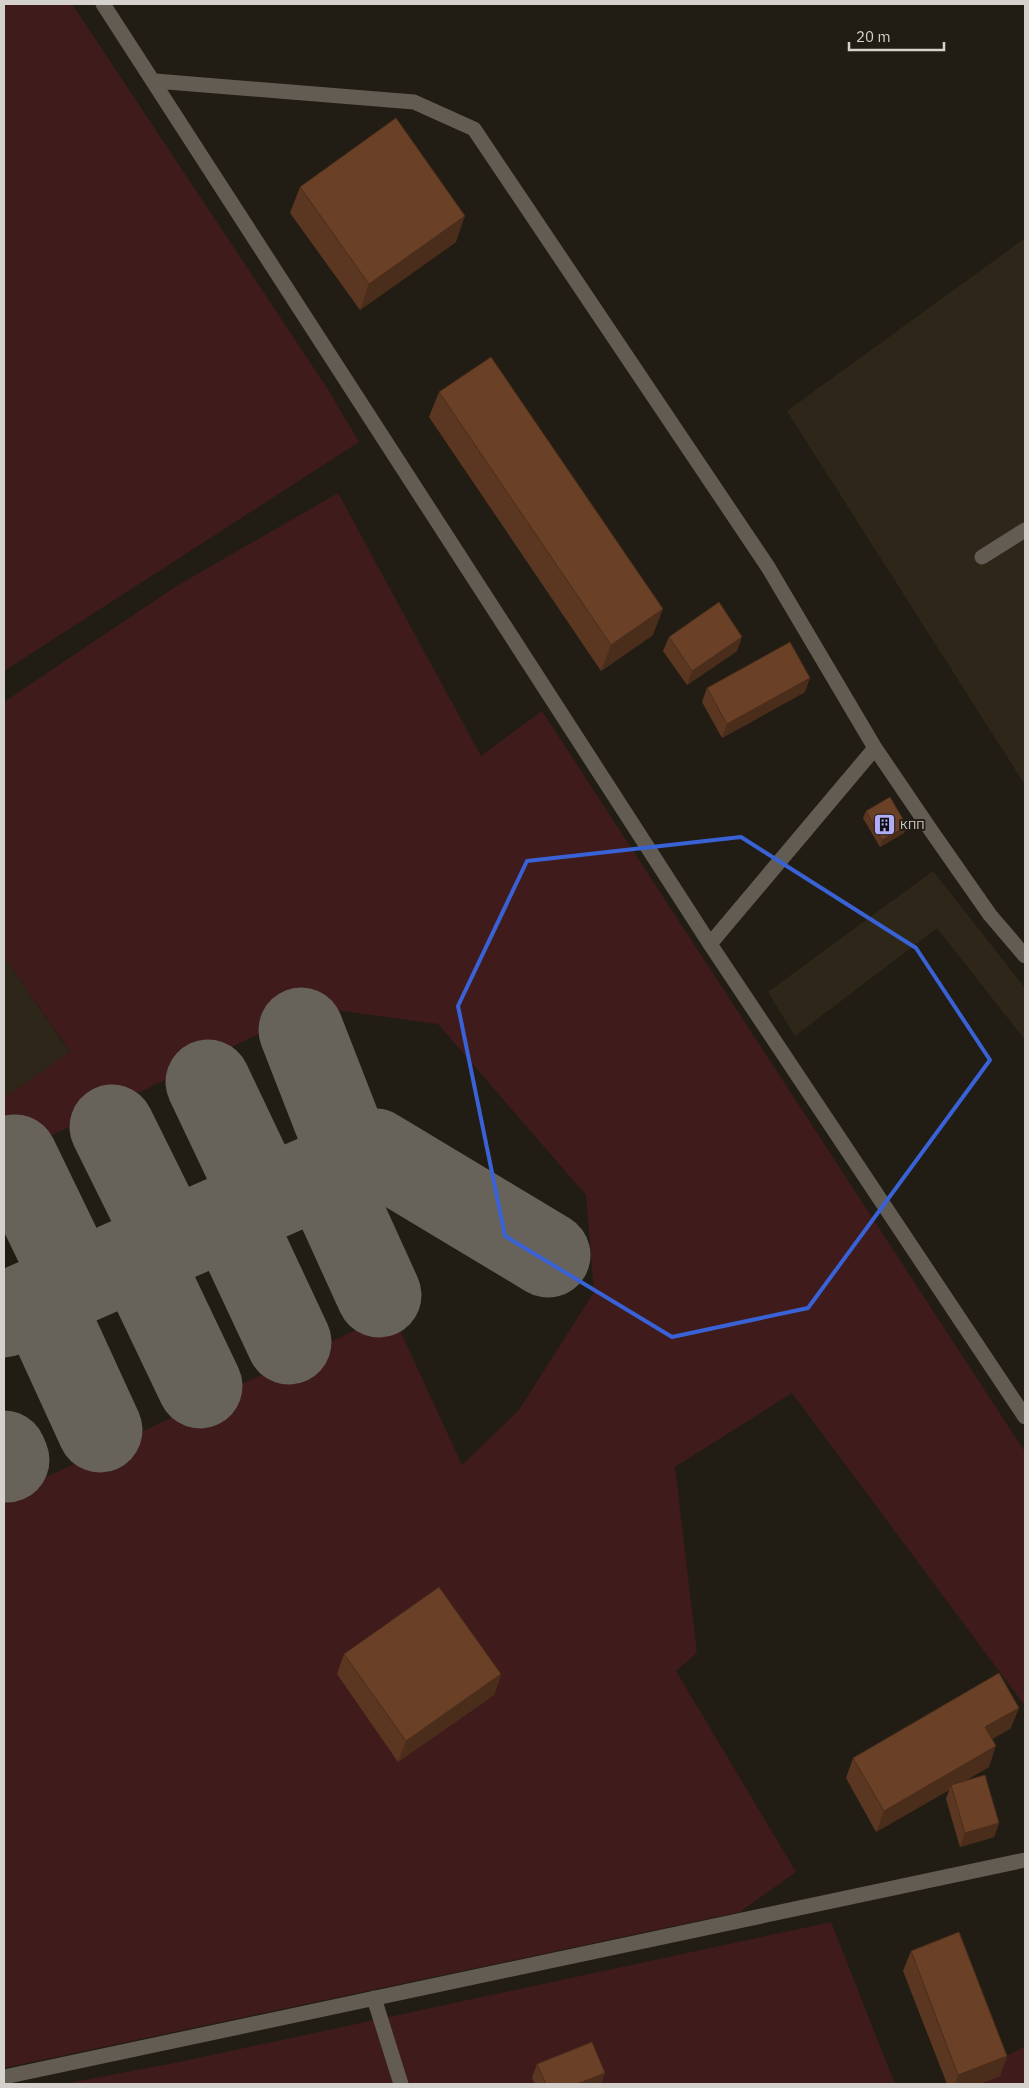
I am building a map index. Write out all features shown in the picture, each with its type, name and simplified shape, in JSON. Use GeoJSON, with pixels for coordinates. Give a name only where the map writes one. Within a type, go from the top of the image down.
{"type":"FeatureCollection","features":[{"type":"Feature","properties":{"kind":"lane"},"geometry":{"type":"LineString","coordinates":[[103,4],[155,81],[710,944],[1025,1417]]}},
{"type":"Feature","properties":{"kind":"lane"},"geometry":{"type":"LineString","coordinates":[[155,81],[414,102],[474,129],[768,567],[875,748],[990,915],[1025,956]]}},
{"type":"Feature","properties":{"kind":"lane"},"geometry":{"type":"LineString","coordinates":[[982,557],[1025,530]]}},
{"type":"Feature","properties":{"kind":"lane"},"geometry":{"type":"LineString","coordinates":[[710,944],[875,748]]}},
{"type":"Feature","properties":{"kind":"lane"},"geometry":{"type":"LineString","coordinates":[[4,2077],[1025,1860]]}},
{"type":"Feature","properties":{"kind":"lane"},"geometry":{"type":"LineString","coordinates":[[374,1998],[401,2084]]}},
{"type":"Feature","properties":{"kind":"highlighted area"},"geometry":{"type":"Polygon","coordinates":[[[741,837],[916,948],[990,1060],[808,1308],[672,1337],[505,1236],[458,1006],[527,861],[741,837]]]}},
{"type":"Feature","properties":{"kind":"shaded area"},"geometry":{"type":"Polygon","coordinates":[[[4,4],[72,4],[329,391],[359,442],[4,671],[4,4]]]}},
{"type":"Feature","properties":{"kind":"shaded area"},"geometry":{"type":"Polygon","coordinates":[[[1024,239],[1025,241],[1025,785],[787,411],[1024,239]]]}},
{"type":"Feature","properties":{"kind":"shaded area"},"geometry":{"type":"Polygon","coordinates":[[[338,493],[481,756],[542,711],[1025,1452],[1025,1706],[792,1393],[675,1467],[697,1653],[676,1671],[796,1872],[740,1912],[4,2068],[4,1497],[392,1313],[462,1465],[519,1410],[594,1292],[586,1195],[438,1024],[313,1007],[4,1159],[4,1098],[70,1052],[4,956],[4,702],[175,587],[338,493]]]}},
{"type":"Feature","properties":{"kind":"shaded area"},"geometry":{"type":"Polygon","coordinates":[[[933,871],[1025,988],[1025,1040],[937,928],[795,1036],[768,992],[933,871]]]}},
{"type":"Feature","properties":{"kind":"shaded area"},"geometry":{"type":"Polygon","coordinates":[[[4,956],[70,1053],[4,1098],[4,956]]]}},
{"type":"Feature","properties":{"kind":"shaded area"},"geometry":{"type":"Polygon","coordinates":[[[831,1922],[895,2084],[64,2084],[184,2061],[831,1922]]]}},
{"type":"Feature","properties":{"kind":"shaded area"},"geometry":{"type":"Polygon","coordinates":[[[1025,2046],[1025,2084],[955,2084],[1025,2046]]]}},
{"type":"Feature","properties":{"kind":"building"},"geometry":{"type":"Polygon","coordinates":[[[396,118],[465,216],[369,284],[300,187],[396,118]]]}},
{"type":"Feature","properties":{"kind":"building"},"geometry":{"type":"Polygon","coordinates":[[[491,357],[663,609],[611,645],[439,392],[491,357]]]}},
{"type":"Feature","properties":{"kind":"building"},"geometry":{"type":"Polygon","coordinates":[[[719,602],[742,637],[692,671],[669,637],[719,602]]]}},
{"type":"Feature","properties":{"kind":"building"},"geometry":{"type":"Polygon","coordinates":[[[790,642],[810,678],[727,724],[707,688],[790,642]]]}},
{"type":"Feature","properties":{"kind":"building","name":"КПП"},"geometry":{"type":"Polygon","coordinates":[[[890,797],[907,826],[882,840],[866,811],[890,797]]]}},
{"type":"Feature","properties":{"kind":"building"},"geometry":{"type":"Polygon","coordinates":[[[439,1587],[501,1674],[406,1741],[344,1654],[439,1587]]]}},
{"type":"Feature","properties":{"kind":"building"},"geometry":{"type":"Polygon","coordinates":[[[999,1673],[1019,1708],[985,1727],[996,1746],[884,1811],[853,1758],[999,1673]]]}},
{"type":"Feature","properties":{"kind":"building"},"geometry":{"type":"Polygon","coordinates":[[[985,1775],[999,1823],[965,1833],[951,1785],[985,1775]]]}},
{"type":"Feature","properties":{"kind":"building"},"geometry":{"type":"Polygon","coordinates":[[[959,1932],[1007,2056],[958,2075],[911,1951],[959,1932]]]}},
{"type":"Feature","properties":{"kind":"building"},"geometry":{"type":"Polygon","coordinates":[[[592,2042],[605,2073],[577,2084],[546,2084],[537,2064],[592,2042]]]}},
{"type":"Feature","properties":{"kind":"taxiway"},"geometry":{"type":"LineString","coordinates":[[301,1030],[352,1161]]}},
{"type":"Feature","properties":{"kind":"taxiway"},"geometry":{"type":"LineString","coordinates":[[208,1082],[264,1200]]}},
{"type":"Feature","properties":{"kind":"taxiway"},"geometry":{"type":"LineString","coordinates":[[112,1127],[169,1242]]}},
{"type":"Feature","properties":{"kind":"taxiway"},"geometry":{"type":"LineString","coordinates":[[4,1315],[375,1151],[548,1255]]}},
{"type":"Feature","properties":{"kind":"taxiway"},"geometry":{"type":"LineString","coordinates":[[15,1157],[76,1283]]}},
{"type":"Feature","properties":{"kind":"taxiway"},"geometry":{"type":"LineString","coordinates":[[324,1174],[379,1295]]}},
{"type":"Feature","properties":{"kind":"taxiway"},"geometry":{"type":"LineString","coordinates":[[230,1216],[289,1342]]}},
{"type":"Feature","properties":{"kind":"taxiway"},"geometry":{"type":"LineString","coordinates":[[138,1256],[200,1386]]}},
{"type":"Feature","properties":{"kind":"taxiway"},"geometry":{"type":"LineString","coordinates":[[40,1299],[100,1430]]}},
{"type":"Feature","properties":{"kind":"taxiway"},"geometry":{"type":"LineString","coordinates":[[4,1453],[7,1460]]}},
{"type":"Feature","properties":{"kind":"place","name":"КПП"},"geometry":{"type":"Point","coordinates":[884,825]}}]}
